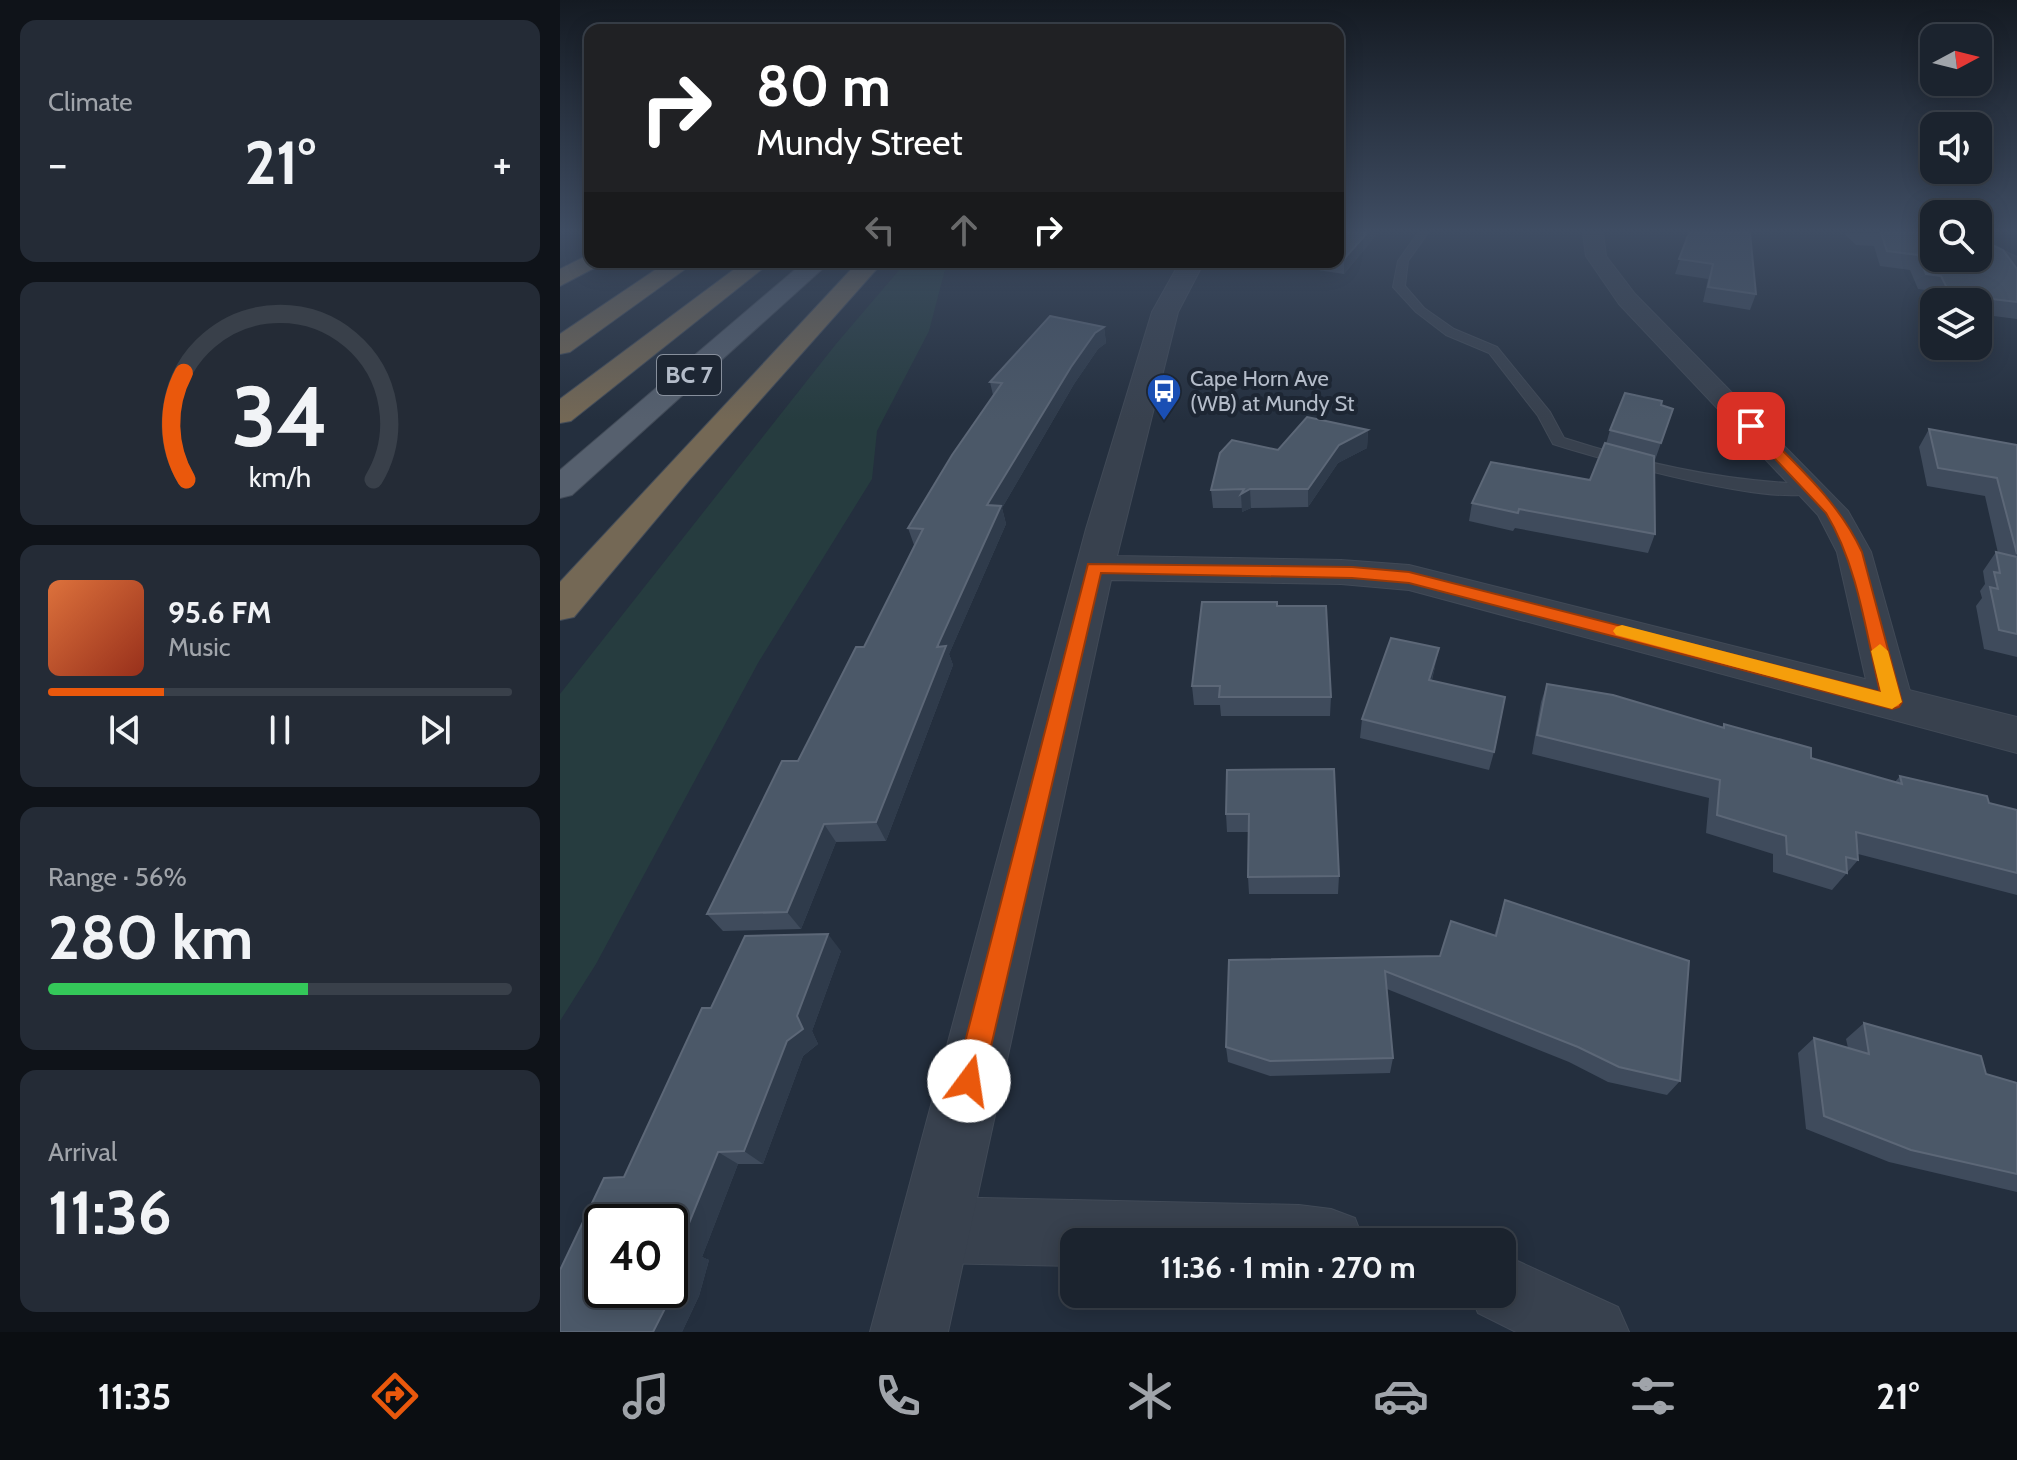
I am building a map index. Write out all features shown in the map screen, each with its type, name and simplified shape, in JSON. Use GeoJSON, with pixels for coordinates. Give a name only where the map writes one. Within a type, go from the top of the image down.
{"type":"FeatureCollection","features":[{"type":"Feature","properties":{"kind":"highway"},"geometry":{"type":"LineString","coordinates":[[560,346],[634,295]]}},
{"type":"Feature","properties":{"kind":"highway"},"geometry":{"type":"LineString","coordinates":[[560,414],[716,295]]}},
{"type":"Feature","properties":{"kind":"highway"},"geometry":{"type":"LineString","coordinates":[[560,607],[678,472],[841,295]]}},
{"type":"Feature","properties":{"kind":"main road","name":"BC 7"},"geometry":{"type":"LineString","coordinates":[[560,488],[780,295]]}},
{"type":"Feature","properties":{"kind":"street"},"geometry":{"type":"LineString","coordinates":[[909,1332],[1094,568],[1165,312],[1174,295]]}},
{"type":"Feature","properties":{"kind":"street"},"geometry":{"type":"LineString","coordinates":[[1624,295],[1832,511],[1854,552],[1892,702]]}},
{"type":"Feature","properties":{"kind":"street"},"geometry":{"type":"LineString","coordinates":[[1094,568],[1352,572],[1409,578],[2017,735]]}},
{"type":"Feature","properties":{"kind":"street"},"geometry":{"type":"LineString","coordinates":[[933,1230],[1060,1233]]}},
{"type":"Feature","properties":{"kind":"street"},"geometry":{"type":"LineString","coordinates":[[1516,1296],[1593,1332]]}},
{"type":"Feature","properties":{"kind":"lane"},"geometry":{"type":"LineString","coordinates":[[1406,295],[1420,310],[1450,332],[1493,350],[1545,415],[1558,441],[1615,460],[1749,486],[1812,489]]}},
{"type":"Feature","properties":{"kind":"green space"},"geometry":{"type":"Polygon","coordinates":[[[878,295],[938,295],[929,331],[877,431],[872,479],[758,663],[596,964],[560,1021],[560,694],[878,295]]]}},
{"type":"Feature","properties":{"kind":"building"},"geometry":{"type":"Polygon","coordinates":[[[1992,295],[2017,295],[2017,302],[1992,299],[1992,295]]]}},
{"type":"Feature","properties":{"kind":"building"},"geometry":{"type":"Polygon","coordinates":[[[1050,316],[1104,327],[1095,333],[1071,367],[987,505],[1001,506],[937,647],[946,646],[876,822],[824,824],[787,912],[707,914],[782,761],[798,761],[856,647],[864,647],[923,529],[908,528],[952,455],[1002,383],[990,382],[1050,316]]]}},
{"type":"Feature","properties":{"kind":"building"},"geometry":{"type":"Polygon","coordinates":[[[1625,393],[1662,401],[1661,405],[1673,409],[1661,443],[1610,430],[1625,393]]]}},
{"type":"Feature","properties":{"kind":"building"},"geometry":{"type":"Polygon","coordinates":[[[1307,417],[1368,430],[1339,445],[1308,489],[1250,489],[1241,494],[1244,489],[1211,490],[1220,453],[1232,440],[1278,450],[1307,417]]]}},
{"type":"Feature","properties":{"kind":"building"},"geometry":{"type":"Polygon","coordinates":[[[1929,429],[2017,445],[2017,554],[1997,478],[1938,468],[1929,429]]]}},
{"type":"Feature","properties":{"kind":"building"},"geometry":{"type":"Polygon","coordinates":[[[1605,443],[1654,456],[1655,534],[1472,503],[1491,462],[1590,480],[1605,443]]]}},
{"type":"Feature","properties":{"kind":"building"},"geometry":{"type":"Polygon","coordinates":[[[1996,552],[2017,557],[2017,634],[1999,630],[1990,587],[1998,589],[1994,572],[2000,573],[1996,552]]]}},
{"type":"Feature","properties":{"kind":"building"},"geometry":{"type":"Polygon","coordinates":[[[1202,602],[1277,602],[1277,606],[1326,606],[1331,697],[1219,697],[1220,686],[1192,686],[1202,602]]]}},
{"type":"Feature","properties":{"kind":"building"},"geometry":{"type":"Polygon","coordinates":[[[1391,638],[1439,648],[1429,680],[1505,697],[1494,752],[1362,719],[1391,638]]]}},
{"type":"Feature","properties":{"kind":"building"},"geometry":{"type":"Polygon","coordinates":[[[1547,684],[1613,695],[1724,728],[1724,724],[1811,748],[1811,758],[1902,784],[1900,776],[1987,796],[1989,803],[2017,810],[2017,873],[1856,832],[1858,860],[1846,857],[1847,873],[1787,854],[1786,836],[1717,815],[1720,780],[1537,735],[1547,684]]]}},
{"type":"Feature","properties":{"kind":"building"},"geometry":{"type":"Polygon","coordinates":[[[1334,769],[1339,876],[1248,877],[1249,814],[1226,814],[1227,770],[1334,769]]]}},
{"type":"Feature","properties":{"kind":"building"},"geometry":{"type":"Polygon","coordinates":[[[1505,900],[1689,961],[1680,1081],[1619,1067],[1578,1047],[1385,971],[1393,1058],[1270,1061],[1226,1047],[1229,960],[1440,956],[1451,921],[1496,936],[1505,900]]]}},
{"type":"Feature","properties":{"kind":"building"},"geometry":{"type":"Polygon","coordinates":[[[828,934],[797,1016],[803,1029],[787,1041],[744,1151],[718,1152],[688,1226],[688,1204],[592,1204],[604,1178],[624,1177],[702,1008],[711,1008],[745,936],[828,934]]]}},
{"type":"Feature","properties":{"kind":"building"},"geometry":{"type":"Polygon","coordinates":[[[1864,1023],[1981,1056],[1986,1074],[2017,1083],[2017,1174],[1911,1150],[1824,1116],[1814,1038],[1869,1054],[1864,1023]]]}},
{"type":"Feature","properties":{"kind":"building"},"geometry":{"type":"Polygon","coordinates":[[[584,1220],[584,1308],[665,1308],[653,1332],[560,1332],[560,1270],[584,1220]]]}},
{"type":"Feature","properties":{"kind":"slow traffic"},"geometry":{"type":"LineString","coordinates":[[1622,631],[1892,702],[1880,651]]}},
{"type":"Feature","properties":{"kind":"place","name":"Cape Horn Ave (WB) at Mundy St"},"geometry":{"type":"Point","coordinates":[1164,422]}},
{"type":"Feature","properties":{"kind":"route"},"geometry":{"type":"LineString","coordinates":[[969,1081],[1094,568],[1352,572],[1409,578],[1468,590],[1892,702],[1854,552],[1844,529],[1832,511],[1751,426]]}}]}
